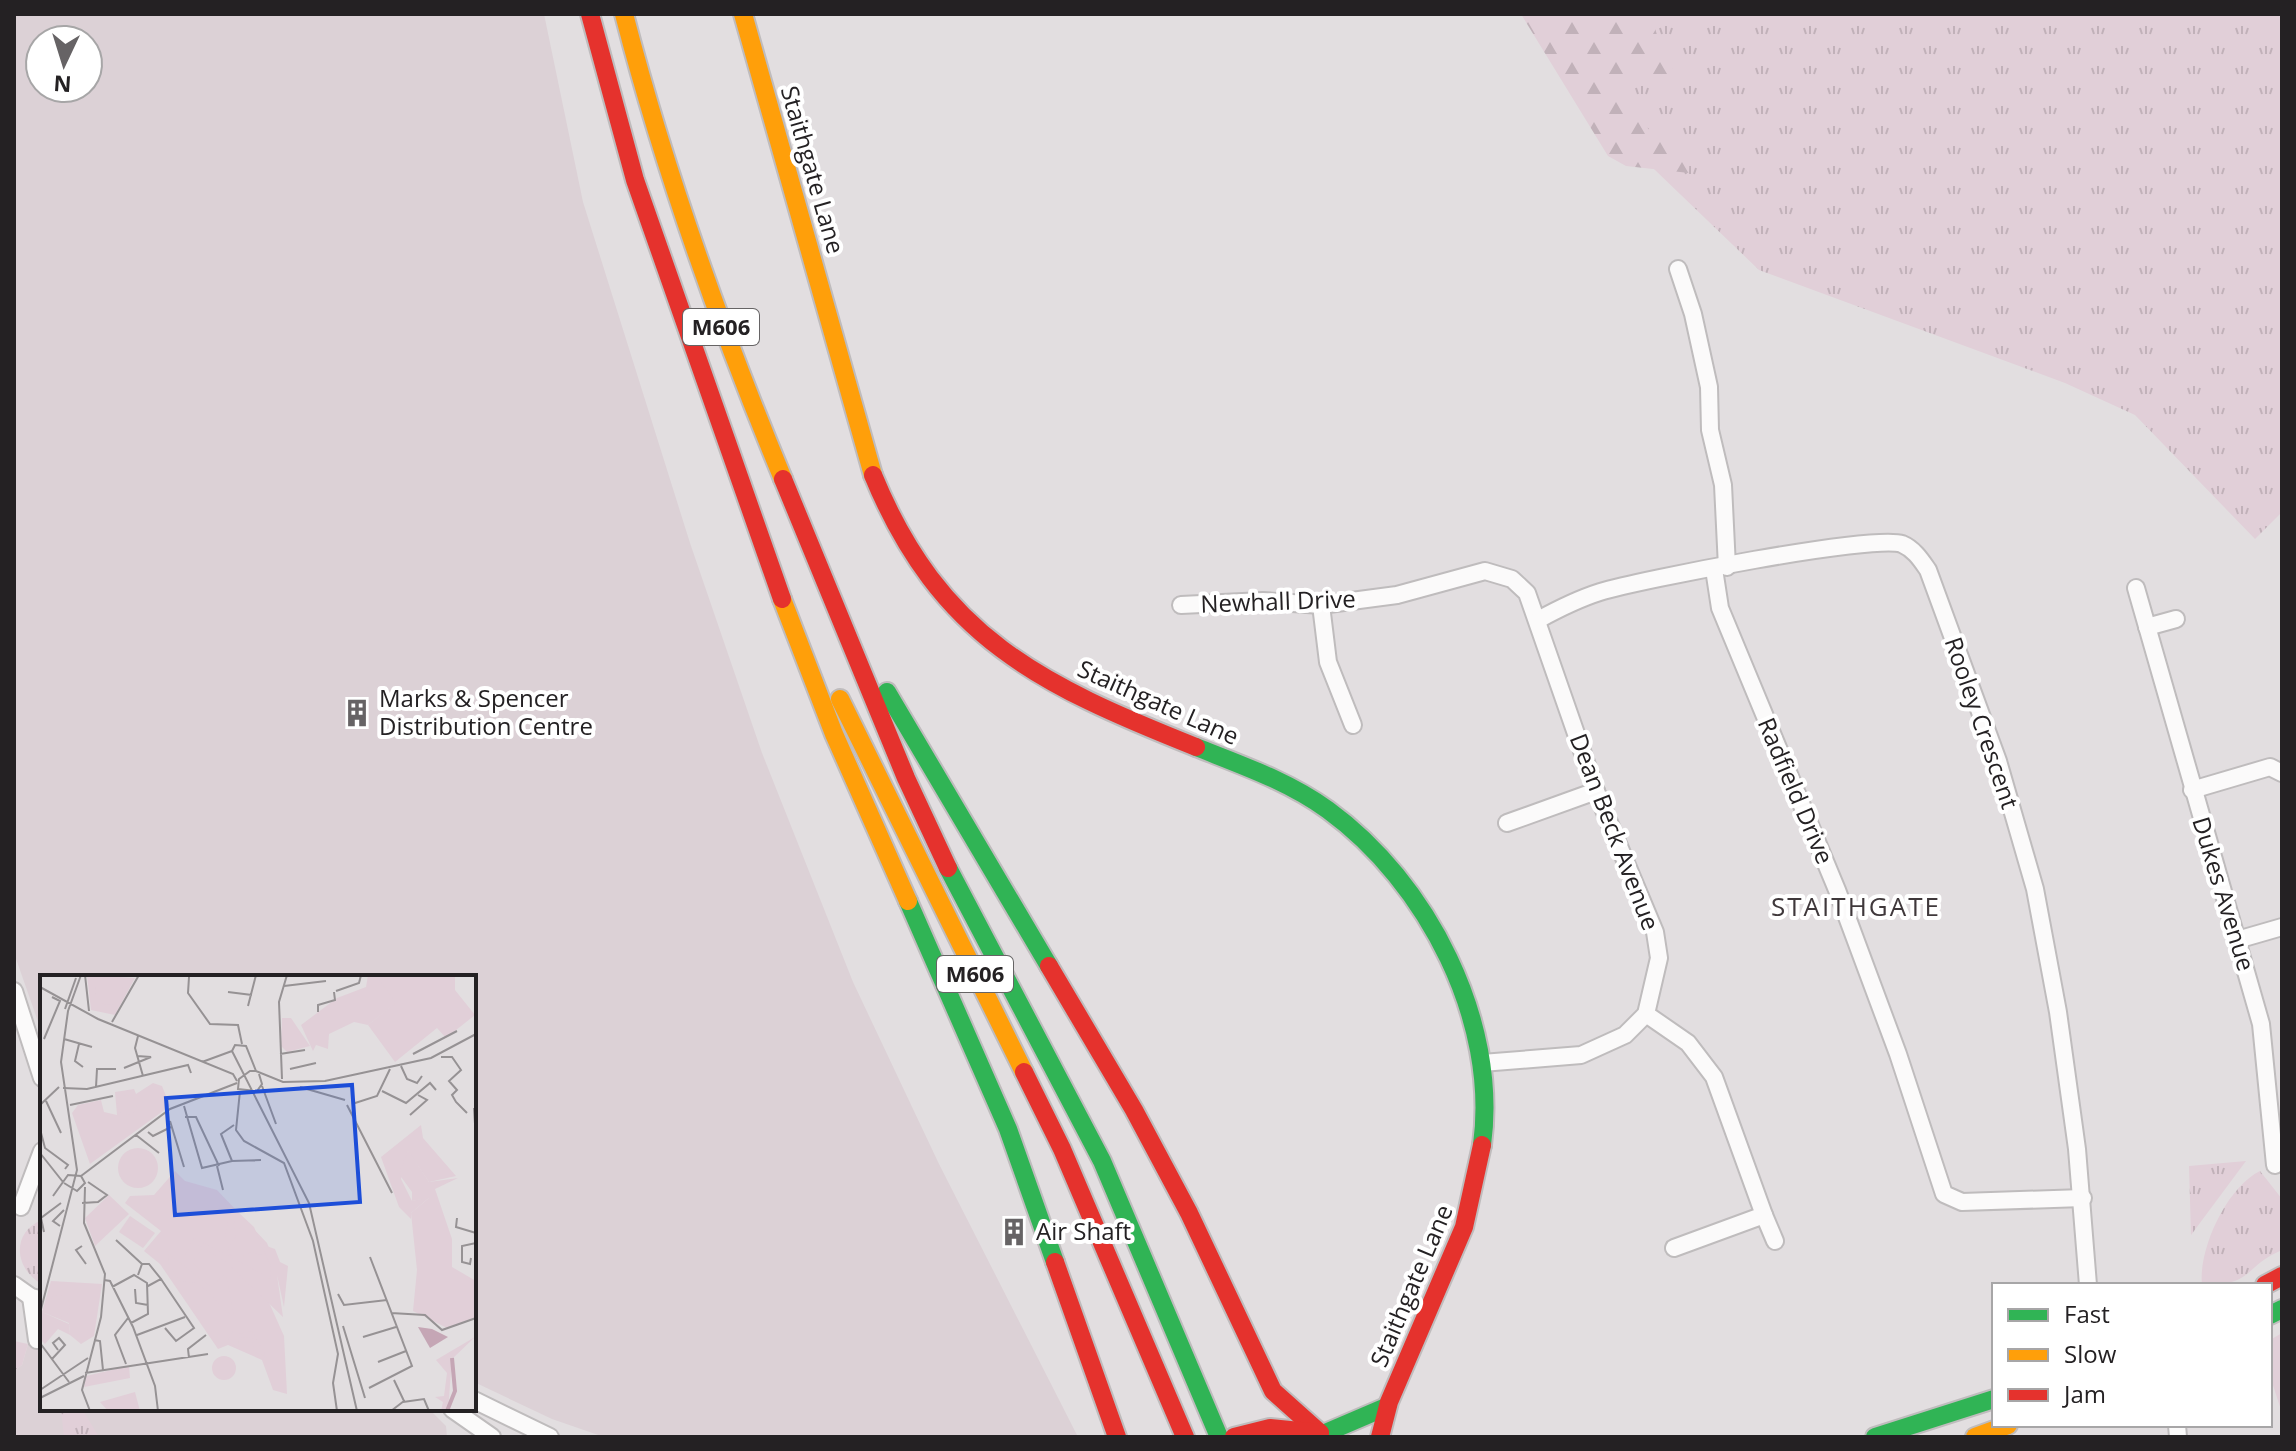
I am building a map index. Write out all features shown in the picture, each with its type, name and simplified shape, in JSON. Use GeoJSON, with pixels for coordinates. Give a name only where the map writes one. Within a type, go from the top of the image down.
{"type":"FeatureCollection","features":[{"type":"Feature","properties":{"kind":"main road","name":"M606"},"geometry":{"type":"LineString","coordinates":[[590,14],[635,180],[751,517],[834,734],[1008,1129],[1117,1437]]}},
{"type":"Feature","properties":{"kind":"main road","name":"M606"},"geometry":{"type":"LineString","coordinates":[[624,14],[670,176],[714,309],[784,488],[847,629],[907,778],[994,956],[1085,1127],[1219,1437]]}},
{"type":"Feature","properties":{"kind":"main road","name":"Staithgate Lane"},"geometry":{"type":"LineString","coordinates":[[743,14],[864,448],[889,517],[927,578],[978,632],[1030,668],[1074,693],[1305,795],[1378,852],[1431,925],[1467,1002],[1482,1063],[1484,1133],[1474,1197],[1443,1284],[1386,1407],[1380,1437]]}},
{"type":"Feature","properties":{"kind":"main road","name":"M606"},"geometry":{"type":"LineString","coordinates":[[751,517],[1062,1149],[1185,1437]]}},
{"type":"Feature","properties":{"kind":"main road","name":"M606"},"geometry":{"type":"LineString","coordinates":[[847,629],[920,745],[1134,1110],[1189,1213],[1273,1391],[1324,1434]]}},
{"type":"Feature","properties":{"kind":"main road"},"geometry":{"type":"LineString","coordinates":[[1875,1437],[1992,1400]]}},
{"type":"Feature","properties":{"kind":"main road","name":"Staithgate Lane"},"geometry":{"type":"LineString","coordinates":[[1324,1434],[1386,1407]]}},
{"type":"Feature","properties":{"kind":"main road","name":"M606"},"geometry":{"type":"LineString","coordinates":[[1103,1437],[1106,1411]]}},
{"type":"Feature","properties":{"kind":"main road"},"geometry":{"type":"LineString","coordinates":[[1975,1437],[2002,1427]]}},
{"type":"Feature","properties":{"kind":"main road"},"geometry":{"type":"LineString","coordinates":[[1234,1437],[1260,1430],[1324,1434]]}},
{"type":"Feature","properties":{"kind":"street","name":"Radfield Drive"},"geometry":{"type":"LineString","coordinates":[[1678,269],[1693,314],[1709,387],[1710,430],[1723,485],[1720,608],[1837,890],[1898,1054],[1944,1194],[1962,1202],[2083,1198]]}},
{"type":"Feature","properties":{"kind":"street","name":"Rooley Crescent"},"geometry":{"type":"LineString","coordinates":[[1538,620],[1601,592],[1720,568],[1881,542],[1902,544],[1917,554],[1928,570],[1998,761],[2035,889],[2058,1012],[2083,1198],[2088,1283]]}},
{"type":"Feature","properties":{"kind":"street","name":"Newhall Drive"},"geometry":{"type":"LineString","coordinates":[[1181,605],[1263,601],[1321,605],[1397,595],[1485,571],[1512,579],[1527,593],[1538,620]]}},
{"type":"Feature","properties":{"kind":"street","name":"Dukes Avenue"},"geometry":{"type":"LineString","coordinates":[[2136,588],[2261,1024],[2275,1093],[2275,1165]]}},
{"type":"Feature","properties":{"kind":"street"},"geometry":{"type":"LineString","coordinates":[[1321,605],[1328,662],[1353,725]]}},
{"type":"Feature","properties":{"kind":"street"},"geometry":{"type":"LineString","coordinates":[[2147,627],[2176,619]]}},
{"type":"Feature","properties":{"kind":"street","name":"Dean Beck Avenue"},"geometry":{"type":"LineString","coordinates":[[1538,620],[1596,791],[1655,932],[1659,958],[1646,1014]]}},
{"type":"Feature","properties":{"kind":"street"},"geometry":{"type":"LineString","coordinates":[[2192,790],[2270,767],[2282,773]]}},
{"type":"Feature","properties":{"kind":"street"},"geometry":{"type":"LineString","coordinates":[[1507,823],[1596,791]]}},
{"type":"Feature","properties":{"kind":"street"},"geometry":{"type":"LineString","coordinates":[[2237,940],[2282,927]]}},
{"type":"Feature","properties":{"kind":"street"},"geometry":{"type":"LineString","coordinates":[[14,991],[40,1072]]}},
{"type":"Feature","properties":{"kind":"street"},"geometry":{"type":"LineString","coordinates":[[1482,1063],[1581,1055],[1625,1035],[1646,1014],[1688,1043],[1714,1077],[1775,1241]]}},
{"type":"Feature","properties":{"kind":"street"},"geometry":{"type":"LineString","coordinates":[[18,1210],[40,1156]]}},
{"type":"Feature","properties":{"kind":"street"},"geometry":{"type":"LineString","coordinates":[[18,1210],[40,1201]]}},
{"type":"Feature","properties":{"kind":"street"},"geometry":{"type":"LineString","coordinates":[[1674,1248],[1764,1215]]}},
{"type":"Feature","properties":{"kind":"street"},"geometry":{"type":"LineString","coordinates":[[14,1285],[36,1298],[37,1340],[40,1335]]}},
{"type":"Feature","properties":{"kind":"street"},"geometry":{"type":"LineString","coordinates":[[476,1401],[550,1437]]}},
{"type":"Feature","properties":{"kind":"street"},"geometry":{"type":"LineString","coordinates":[[455,1411],[492,1437]]}},
{"type":"Feature","properties":{"kind":"shaded area"},"geometry":{"type":"Polygon","coordinates":[[[14,14],[544,14],[583,202],[690,543],[762,753],[853,982],[939,1164],[1078,1437],[604,1437],[552,1419],[476,1383],[476,975],[40,975],[40,1027],[14,953],[14,14]]]}},
{"type":"Feature","properties":{"kind":"shaded area"},"geometry":{"type":"Polygon","coordinates":[[[28,1344],[40,1346],[40,1411],[431,1411],[446,1426],[447,1437],[14,1437],[14,1371],[22,1365],[28,1344]]]}},
{"type":"Feature","properties":{"kind":"green space"},"geometry":{"type":"Polygon","coordinates":[[[1521,14],[1651,14],[1659,42],[1677,76],[1627,72],[1612,82],[1650,131],[1690,137],[1689,173],[1626,166],[1608,156],[1521,14]]]}},
{"type":"Feature","properties":{"kind":"green space"},"geometry":{"type":"Polygon","coordinates":[[[1542,14],[2282,14],[2282,512],[2255,539],[2135,415],[2065,383],[1759,270],[1629,145],[1542,14]]]}},
{"type":"Feature","properties":{"kind":"green space"},"geometry":{"type":"Polygon","coordinates":[[[2246,1161],[2191,1235],[2189,1166],[2246,1161]]]}},
{"type":"Feature","properties":{"kind":"green space"},"geometry":{"type":"Polygon","coordinates":[[[2260,1171],[2282,1199],[2282,1250],[2232,1282],[2202,1283],[2205,1254],[2217,1220],[2236,1190],[2260,1171]]]}},
{"type":"Feature","properties":{"kind":"green space"},"geometry":{"type":"Polygon","coordinates":[[[40,1221],[40,1283],[26,1270],[20,1252],[21,1242],[32,1226],[40,1221]]]}},
{"type":"Feature","properties":{"kind":"green space"},"geometry":{"type":"Polygon","coordinates":[[[2282,1333],[2282,1413],[2272,1382],[2272,1339],[2282,1333]]]}},
{"type":"Feature","properties":{"kind":"green space"},"geometry":{"type":"Polygon","coordinates":[[[14,1341],[28,1344],[22,1365],[14,1371],[14,1341]]]}},
{"type":"Feature","properties":{"kind":"green space"},"geometry":{"type":"Polygon","coordinates":[[[61,1411],[83,1411],[99,1437],[64,1437],[61,1411]]]}},
{"type":"Feature","properties":{"kind":"traffic: fast"},"geometry":{"type":"LineString","coordinates":[[887,692],[1049,966]]}},
{"type":"Feature","properties":{"kind":"traffic: fast"},"geometry":{"type":"LineString","coordinates":[[1196,747],[1264,774],[1328,810],[1364,840],[1396,875],[1425,915],[1467,1003],[1479,1050],[1484,1098],[1482,1145]]}},
{"type":"Feature","properties":{"kind":"traffic: fast"},"geometry":{"type":"LineString","coordinates":[[948,868],[1102,1161],[1219,1437]]}},
{"type":"Feature","properties":{"kind":"traffic: fast"},"geometry":{"type":"LineString","coordinates":[[908,901],[1008,1129],[1055,1262]]}},
{"type":"Feature","properties":{"kind":"traffic: fast"},"geometry":{"type":"LineString","coordinates":[[2272,1314],[2282,1309]]}},
{"type":"Feature","properties":{"kind":"traffic: fast"},"geometry":{"type":"LineString","coordinates":[[1875,1437],[1992,1400]]}},
{"type":"Feature","properties":{"kind":"traffic: fast"},"geometry":{"type":"LineString","coordinates":[[1323,1434],[1386,1407]]}},
{"type":"Feature","properties":{"kind":"traffic: slow"},"geometry":{"type":"LineString","coordinates":[[624,14],[657,132],[695,249],[783,479]]}},
{"type":"Feature","properties":{"kind":"traffic: slow"},"geometry":{"type":"LineString","coordinates":[[743,14],[873,475]]}},
{"type":"Feature","properties":{"kind":"traffic: slow"},"geometry":{"type":"LineString","coordinates":[[782,599],[834,734],[908,901]]}},
{"type":"Feature","properties":{"kind":"traffic: slow"},"geometry":{"type":"LineString","coordinates":[[840,699],[1024,1072]]}},
{"type":"Feature","properties":{"kind":"traffic: slow"},"geometry":{"type":"LineString","coordinates":[[1975,1437],[2002,1427]]}},
{"type":"Feature","properties":{"kind":"traffic: jam"},"geometry":{"type":"LineString","coordinates":[[590,14],[635,180],[782,599]]}},
{"type":"Feature","properties":{"kind":"traffic: jam"},"geometry":{"type":"LineString","coordinates":[[873,475],[900,531],[930,578],[964,616],[1002,649],[1043,677],[1090,701],[1196,747]]}},
{"type":"Feature","properties":{"kind":"traffic: jam"},"geometry":{"type":"LineString","coordinates":[[783,479],[906,778],[948,868]]}},
{"type":"Feature","properties":{"kind":"traffic: jam"},"geometry":{"type":"LineString","coordinates":[[1049,966],[1134,1110],[1189,1213],[1273,1391],[1320,1433]]}},
{"type":"Feature","properties":{"kind":"traffic: jam"},"geometry":{"type":"LineString","coordinates":[[1024,1072],[1062,1149],[1185,1437]]}},
{"type":"Feature","properties":{"kind":"traffic: jam"},"geometry":{"type":"LineString","coordinates":[[1380,1437],[1389,1402],[1464,1227],[1482,1145]]}},
{"type":"Feature","properties":{"kind":"traffic: jam"},"geometry":{"type":"LineString","coordinates":[[1055,1262],[1117,1437]]}},
{"type":"Feature","properties":{"kind":"traffic: jam"},"geometry":{"type":"LineString","coordinates":[[2269,1283],[2282,1276]]}},
{"type":"Feature","properties":{"kind":"traffic: jam"},"geometry":{"type":"LineString","coordinates":[[1234,1437],[1270,1428],[1320,1433]]}},
{"type":"Feature","properties":{"kind":"place","name":"Marks & Spencer Distribution Centre"},"geometry":{"type":"Point","coordinates":[357,713]}},
{"type":"Feature","properties":{"kind":"place","name":"Air Shaft"},"geometry":{"type":"Point","coordinates":[1014,1232]}},
{"type":"Feature","properties":{"kind":"district","name":"STAITHGATE"},"geometry":{"type":"Point","coordinates":[1856,907]}}]}
